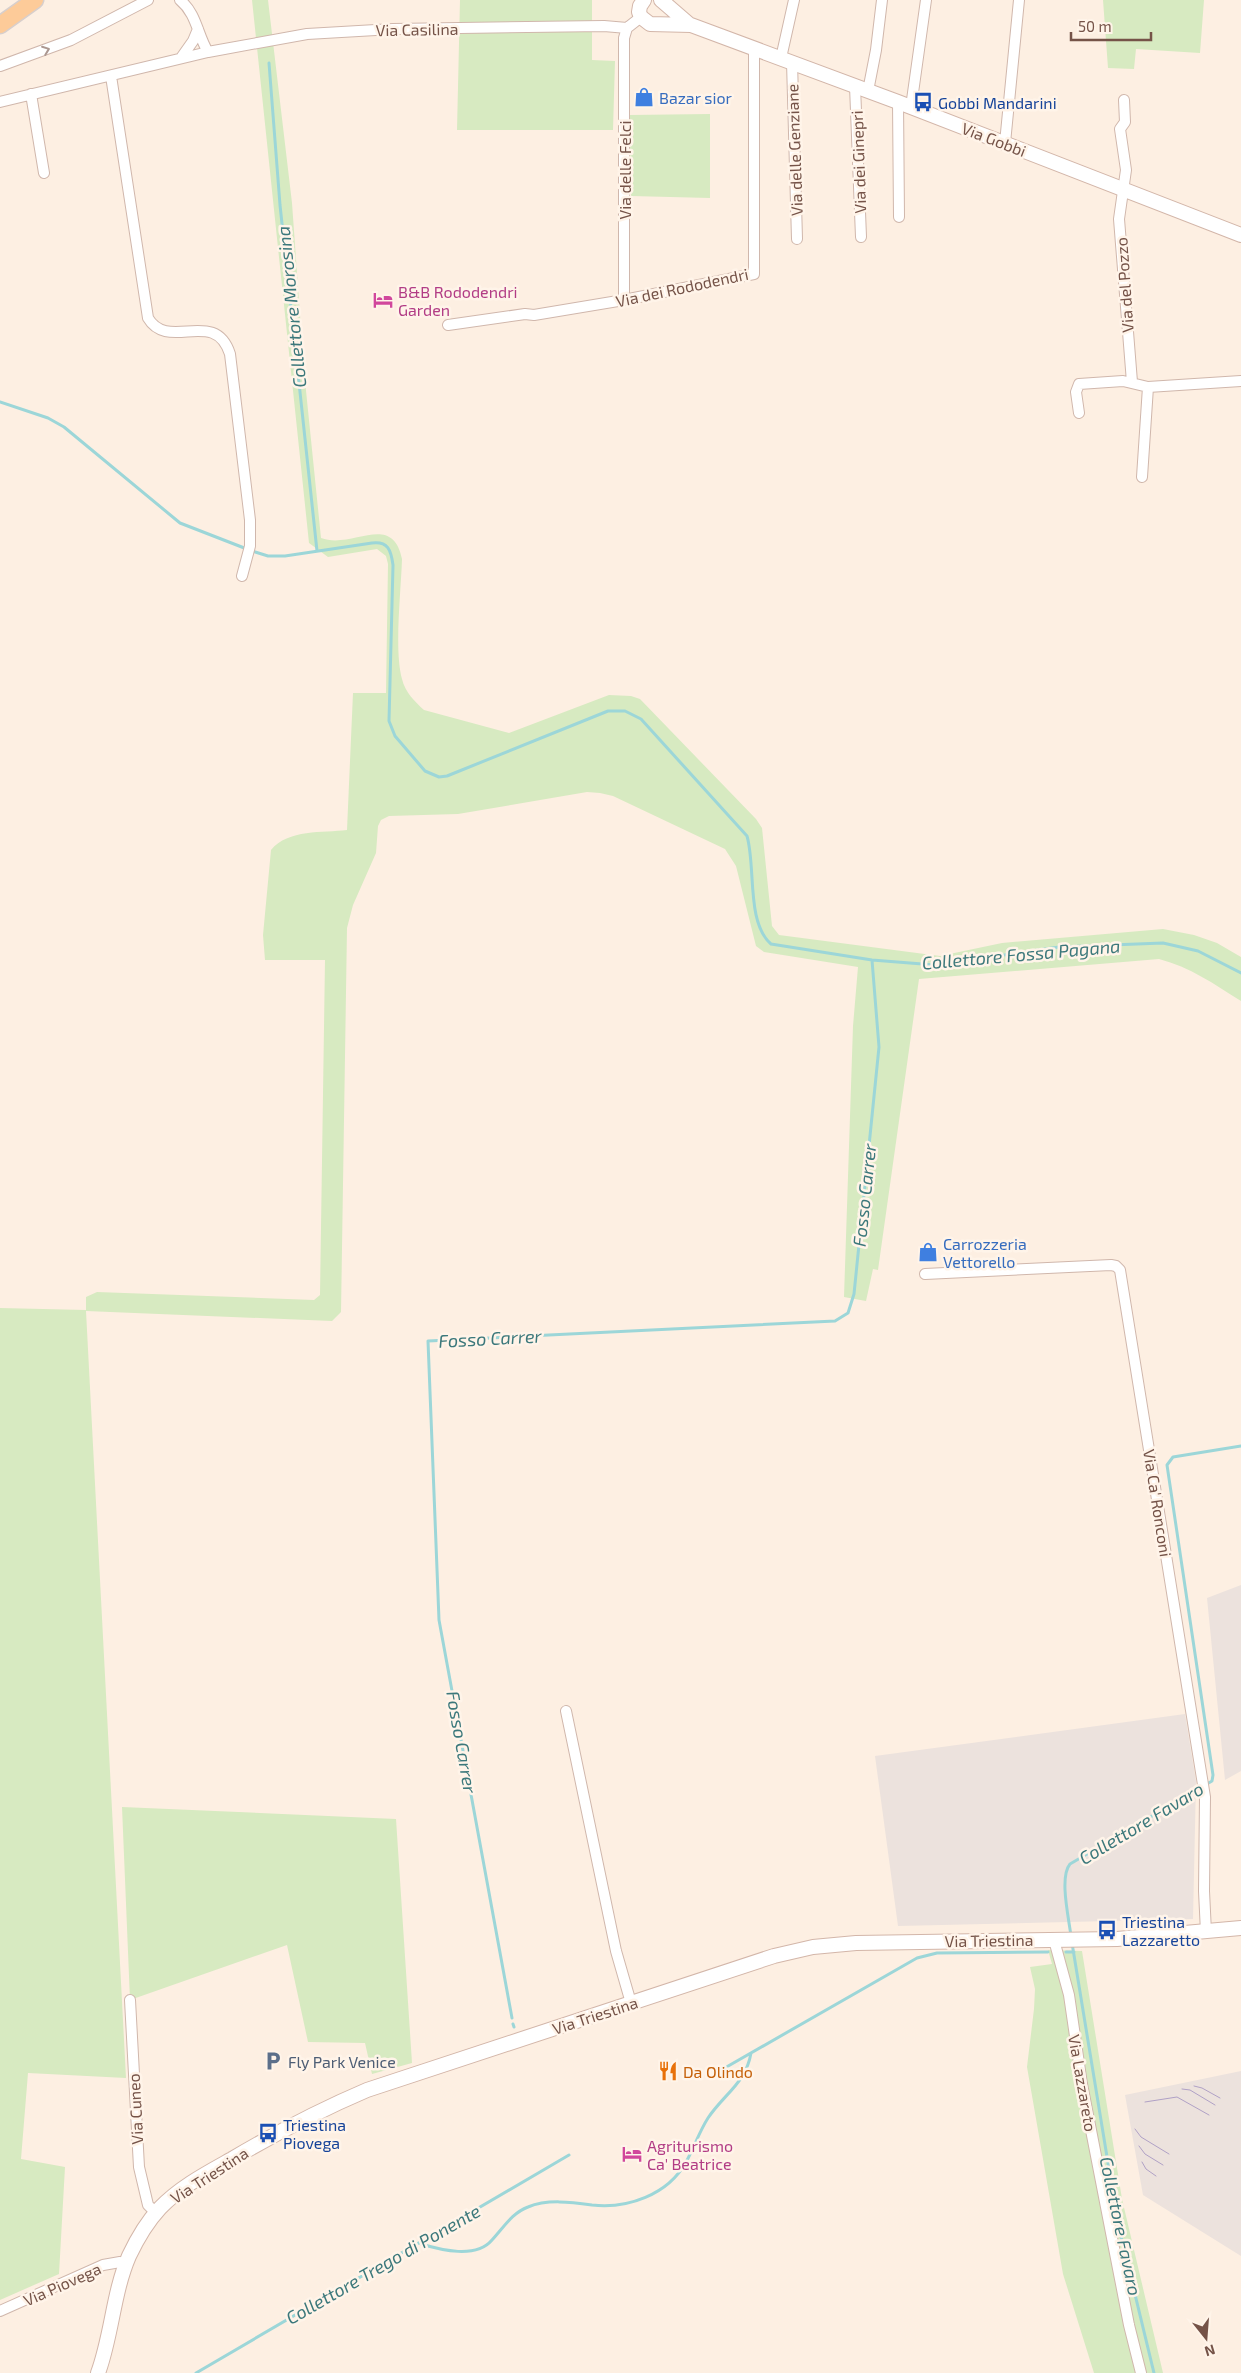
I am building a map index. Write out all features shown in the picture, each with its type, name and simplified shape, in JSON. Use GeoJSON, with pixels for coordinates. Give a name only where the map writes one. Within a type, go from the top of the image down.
{"type":"FeatureCollection","features":[{"type":"Feature","properties":{"kind":"main road"},"geometry":{"type":"LineString","coordinates":[[0,25],[36,0]]}},
{"type":"Feature","properties":{"kind":"street"},"geometry":{"type":"LineString","coordinates":[[0,66],[71,40],[148,0]]}},
{"type":"Feature","properties":{"kind":"street"},"geometry":{"type":"LineString","coordinates":[[180,0],[192,12],[208,52]]}},
{"type":"Feature","properties":{"kind":"street"},"geometry":{"type":"LineString","coordinates":[[627,28],[641,18],[640,6],[643,0]]}},
{"type":"Feature","properties":{"kind":"street"},"geometry":{"type":"LineString","coordinates":[[786,60],[794,0]]}},
{"type":"Feature","properties":{"kind":"street","name":"Via dei Ginepri"},"geometry":{"type":"LineString","coordinates":[[862,237],[862,88],[876,50],[882,0]]}},
{"type":"Feature","properties":{"kind":"street"},"geometry":{"type":"LineString","coordinates":[[899,217],[904,104],[920,51],[926,0]]}},
{"type":"Feature","properties":{"kind":"street"},"geometry":{"type":"LineString","coordinates":[[1005,143],[1019,0]]}},
{"type":"Feature","properties":{"kind":"street","name":"Via Gobbi"},"geometry":{"type":"LineString","coordinates":[[655,24],[660,22],[666,14],[663,2]]}},
{"type":"Feature","properties":{"kind":"street","name":"Via Gobbi"},"geometry":{"type":"LineString","coordinates":[[663,2],[691,25]]}},
{"type":"Feature","properties":{"kind":"street","name":"Via Gobbi"},"geometry":{"type":"LineString","coordinates":[[641,18],[650,24],[691,25],[904,104],[1241,235]]}},
{"type":"Feature","properties":{"kind":"street","name":"Via Casilina"},"geometry":{"type":"LineString","coordinates":[[0,102],[208,52],[277,38],[332,31],[604,26],[627,28]]}},
{"type":"Feature","properties":{"kind":"street","name":"Via delle Felci"},"geometry":{"type":"LineString","coordinates":[[624,300],[624,38],[627,28]]}},
{"type":"Feature","properties":{"kind":"street"},"geometry":{"type":"LineString","coordinates":[[180,58],[194,42],[198,29]]}},
{"type":"Feature","properties":{"kind":"street","name":"Via dei Rododendri"},"geometry":{"type":"LineString","coordinates":[[448,324],[525,314],[534,315],[624,300],[754,274],[754,48]]}},
{"type":"Feature","properties":{"kind":"street","name":"Via delle Genziane"},"geometry":{"type":"LineString","coordinates":[[786,60],[797,239]]}},
{"type":"Feature","properties":{"kind":"street"},"geometry":{"type":"LineString","coordinates":[[111,76],[148,318],[154,327],[165,331],[200,330],[214,333],[224,341],[230,354],[249,508],[249,550],[242,576]]}},
{"type":"Feature","properties":{"kind":"street"},"geometry":{"type":"LineString","coordinates":[[31,94],[44,173]]}},
{"type":"Feature","properties":{"kind":"street"},"geometry":{"type":"LineString","coordinates":[[1122,188],[1126,170],[1120,129],[1125,122],[1124,100]]}},
{"type":"Feature","properties":{"kind":"street","name":"Via del Pozzo"},"geometry":{"type":"LineString","coordinates":[[1122,188],[1119,219],[1132,382]]}},
{"type":"Feature","properties":{"kind":"street"},"geometry":{"type":"LineString","coordinates":[[1079,413],[1076,392],[1079,384],[1123,380],[1148,386],[1241,381]]}},
{"type":"Feature","properties":{"kind":"street"},"geometry":{"type":"LineString","coordinates":[[1142,477],[1148,386]]}},
{"type":"Feature","properties":{"kind":"street","name":"Via Ca' Ronconi"},"geometry":{"type":"LineString","coordinates":[[925,1274],[1111,1265],[1116,1266],[1120,1270],[1205,1797],[1204,1891],[1206,1932]]}},
{"type":"Feature","properties":{"kind":"street"},"geometry":{"type":"LineString","coordinates":[[566,1711],[616,1950],[631,2003]]}},
{"type":"Feature","properties":{"kind":"street","name":"Via Triestina"},"geometry":{"type":"LineString","coordinates":[[98,2373],[126,2264],[143,2230],[156,2213],[178,2192],[206,2173],[310,2116],[346,2099],[418,2072],[774,1956],[814,1947],[856,1943],[1085,1940],[1241,1928]]}},
{"type":"Feature","properties":{"kind":"street","name":"Via Lazzareto"},"geometry":{"type":"LineString","coordinates":[[1056,1940],[1069,1996],[1082,2084],[1129,2325],[1141,2373]]}},
{"type":"Feature","properties":{"kind":"street","name":"Via Cuneo"},"geometry":{"type":"LineString","coordinates":[[130,2000],[138,2167],[148,2205],[156,2213]]}},
{"type":"Feature","properties":{"kind":"street","name":"Via Piovega"},"geometry":{"type":"LineString","coordinates":[[0,2311],[103,2265],[120,2262],[126,2264]]}},
{"type":"Feature","properties":{"kind":"shaded area"},"geometry":{"type":"Polygon","coordinates":[[[1241,1585],[1241,1771],[1225,1780],[1207,1598],[1241,1585]]]}},
{"type":"Feature","properties":{"kind":"shaded area"},"geometry":{"type":"Polygon","coordinates":[[[1185,1714],[1196,1781],[1193,1919],[898,1926],[875,1756],[1185,1714]]]}},
{"type":"Feature","properties":{"kind":"shaded area"},"geometry":{"type":"Polygon","coordinates":[[[1241,2071],[1241,2256],[1143,2195],[1125,2095],[1241,2071]]]}},
{"type":"Feature","properties":{"kind":"green space"},"geometry":{"type":"Polygon","coordinates":[[[252,0],[268,0],[292,203],[304,371],[321,538],[345,540],[380,534],[389,537],[397,545],[402,559],[398,653],[405,688],[417,704],[424,710],[509,733],[609,695],[631,696],[640,699],[756,819],[762,828],[772,926],[779,935],[940,956],[1002,943],[1163,929],[1194,935],[1217,943],[1241,957],[1241,1001],[1191,971],[1159,959],[919,979],[878,1270],[873,1269],[866,1301],[844,1297],[853,1026],[858,967],[764,952],[756,946],[736,866],[725,849],[613,796],[587,792],[458,814],[389,816],[381,820],[378,826],[376,853],[353,905],[347,928],[341,1312],[332,1321],[86,1311],[126,2078],[28,2073],[21,2159],[65,2167],[59,2274],[0,2300],[0,1308],[86,1310],[86,1297],[97,1292],[314,1300],[320,1295],[325,960],[265,960],[263,935],[271,850],[278,843],[296,835],[347,830],[353,693],[386,693],[388,564],[386,556],[377,549],[328,557],[309,543],[252,0]]]}},
{"type":"Feature","properties":{"kind":"green space"},"geometry":{"type":"Polygon","coordinates":[[[460,0],[592,0],[592,60],[615,61],[613,130],[457,130],[460,0]]]}},
{"type":"Feature","properties":{"kind":"green space"},"geometry":{"type":"Polygon","coordinates":[[[1103,0],[1204,0],[1200,53],[1136,49],[1134,69],[1108,68],[1103,0]]]}},
{"type":"Feature","properties":{"kind":"green space"},"geometry":{"type":"Polygon","coordinates":[[[710,114],[710,198],[631,196],[629,115],[710,114]]]}},
{"type":"Feature","properties":{"kind":"green space"},"geometry":{"type":"Polygon","coordinates":[[[122,1807],[396,1819],[412,2063],[372,2074],[365,2043],[308,2042],[287,1945],[130,2000],[122,1807]]]}},
{"type":"Feature","properties":{"kind":"green space"},"geometry":{"type":"Polygon","coordinates":[[[1048,1950],[1082,1951],[1122,2199],[1163,2373],[1094,2373],[1063,2274],[1027,2067],[1035,1989],[1030,1967],[1052,1964],[1048,1950]]]}},
{"type":"Feature","properties":{"kind":"waterway","name":"Collettore Morosina"},"geometry":{"type":"LineString","coordinates":[[269,63],[280,205],[317,551]]}},
{"type":"Feature","properties":{"kind":"waterway","name":"Collettore Fossa Pagana"},"geometry":{"type":"LineString","coordinates":[[0,402],[48,418],[64,427],[180,523],[252,551],[268,556],[285,556],[372,543],[382,543],[385,545],[390,551],[393,565],[389,721],[395,736],[425,771],[439,777],[447,776],[608,711],[625,711],[641,719],[747,836],[758,922],[763,934],[771,944],[872,960],[935,965],[1059,947],[1163,943],[1198,951],[1241,973]]}},
{"type":"Feature","properties":{"kind":"waterway","name":"Fosso Carrer"},"geometry":{"type":"LineString","coordinates":[[512,2018],[439,1620],[428,1341],[835,1321],[848,1313],[854,1294],[879,1047],[872,960]]}},
{"type":"Feature","properties":{"kind":"waterway","name":"Collettore Favaro"},"geometry":{"type":"LineString","coordinates":[[1071,1936],[1065,1888],[1065,1878],[1070,1864],[1212,1781],[1213,1775],[1167,1465],[1173,1457],[1241,1446]]}},
{"type":"Feature","properties":{"kind":"waterway","name":"Collettore Favaro"},"geometry":{"type":"LineString","coordinates":[[1072,1943],[1118,2224],[1154,2373]]}},
{"type":"Feature","properties":{"kind":"waterway","name":"Collettore Trego di Ponente"},"geometry":{"type":"LineString","coordinates":[[716,2073],[917,1958],[937,1953],[1048,1952]]}},
{"type":"Feature","properties":{"kind":"waterway","name":"Collettore Favaro"},"geometry":{"type":"LineString","coordinates":[[1066,1952],[1074,1952]]}},
{"type":"Feature","properties":{"kind":"waterway"},"geometry":{"type":"LineString","coordinates":[[421,2244],[438,2249],[458,2251],[477,2249],[485,2246],[492,2240],[517,2213],[535,2204],[559,2202],[605,2206],[619,2205],[632,2202],[658,2191],[669,2183],[686,2162],[708,2118],[734,2088],[744,2072],[751,2053]]}},
{"type":"Feature","properties":{"kind":"waterway","name":"Collettore Trego di Ponente"},"geometry":{"type":"LineString","coordinates":[[196,2373],[569,2155]]}},
{"type":"Feature","properties":{"kind":"tram line"},"geometry":{"type":"LineString","coordinates":[[1194,2086],[1202,2088],[1220,2098]]}},
{"type":"Feature","properties":{"kind":"tram line"},"geometry":{"type":"LineString","coordinates":[[1182,2089],[1190,2090],[1215,2105]]}},
{"type":"Feature","properties":{"kind":"tram line"},"geometry":{"type":"LineString","coordinates":[[1145,2102],[1177,2097],[1209,2115]]}},
{"type":"Feature","properties":{"kind":"tram line"},"geometry":{"type":"LineString","coordinates":[[1135,2129],[1141,2137],[1169,2154]]}},
{"type":"Feature","properties":{"kind":"tram line"},"geometry":{"type":"LineString","coordinates":[[1139,2146],[1145,2154],[1163,2165]]}},
{"type":"Feature","properties":{"kind":"tram line"},"geometry":{"type":"LineString","coordinates":[[1142,2162],[1146,2169],[1156,2176]]}},
{"type":"Feature","properties":{"kind":"place","name":"Bazar sior"},"geometry":{"type":"Point","coordinates":[644,97]}},
{"type":"Feature","properties":{"kind":"place","name":"Gobbi Mandarini"},"geometry":{"type":"Point","coordinates":[923,102]}},
{"type":"Feature","properties":{"kind":"place","name":"B&B Rododendri Garden"},"geometry":{"type":"Point","coordinates":[383,300]}},
{"type":"Feature","properties":{"kind":"place","name":"Carrozzeria Vettorello"},"geometry":{"type":"Point","coordinates":[928,1252]}},
{"type":"Feature","properties":{"kind":"place","name":"Triestina Lazzaretto"},"geometry":{"type":"Point","coordinates":[1107,1930]}},
{"type":"Feature","properties":{"kind":"place","name":"Fly Park Venice"},"geometry":{"type":"Point","coordinates":[273,2061]}},
{"type":"Feature","properties":{"kind":"place","name":"Da Olindo"},"geometry":{"type":"Point","coordinates":[668,2071]}},
{"type":"Feature","properties":{"kind":"place","name":"Triestina Piovega"},"geometry":{"type":"Point","coordinates":[268,2133]}},
{"type":"Feature","properties":{"kind":"place","name":"Agriturismo Ca' Beatrice"},"geometry":{"type":"Point","coordinates":[632,2154]}}]}
